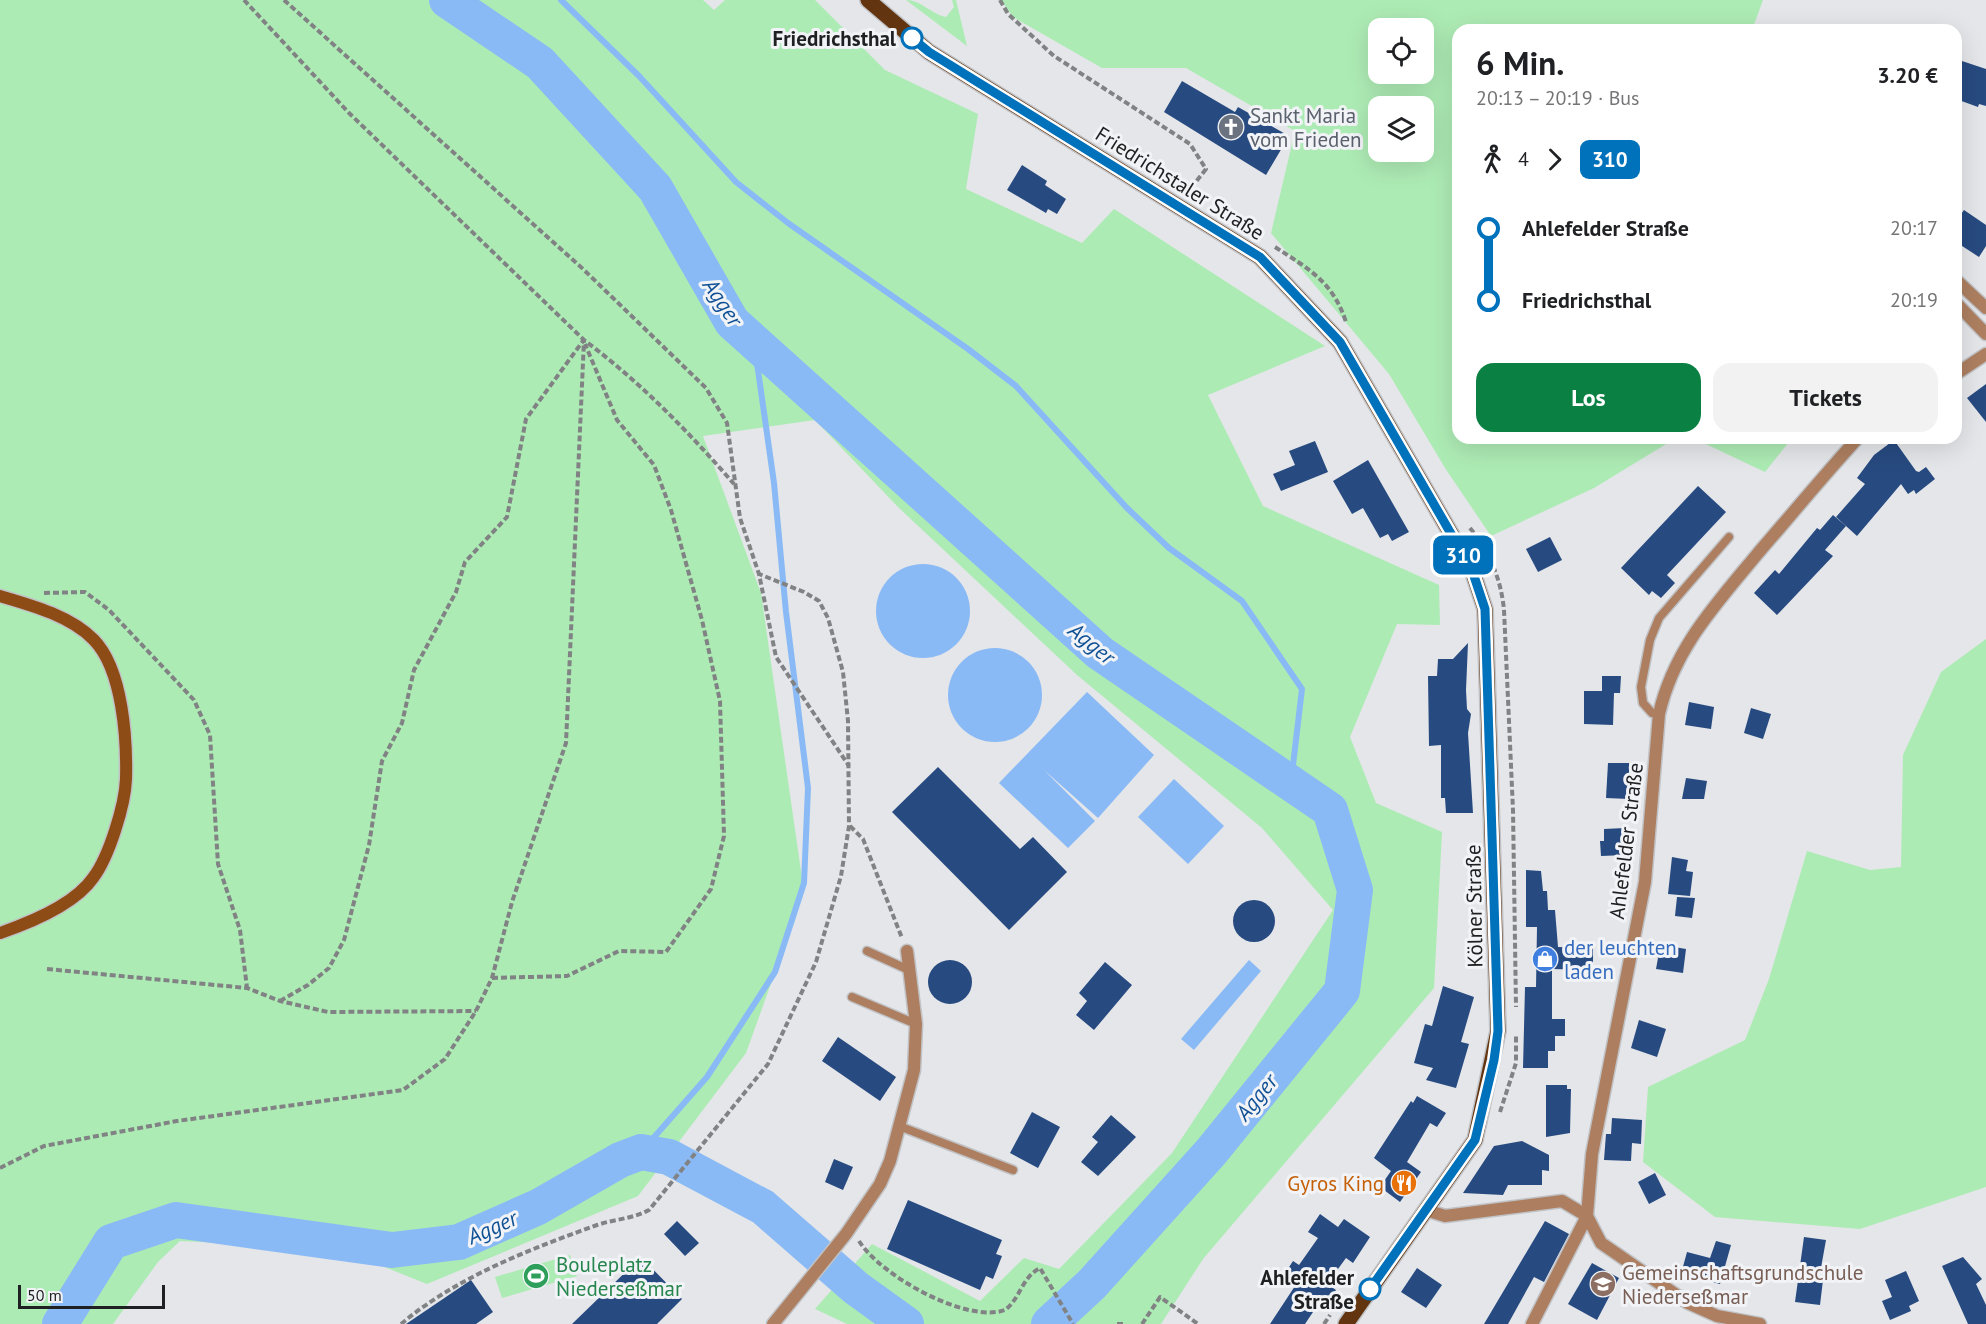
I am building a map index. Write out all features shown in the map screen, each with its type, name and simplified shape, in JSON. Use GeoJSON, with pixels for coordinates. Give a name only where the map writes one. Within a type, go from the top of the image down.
{"type":"FeatureCollection","features":[{"type":"Feature","properties":{"kind":"main road","name":"Friedrichstaler Straße"},"geometry":{"type":"LineString","coordinates":[[868,0],[929,52],[1183,201],[1260,257],[1340,342],[1410,463]]}},
{"type":"Feature","properties":{"kind":"main road","name":"Kölner Straße"},"geometry":{"type":"LineString","coordinates":[[1346,1324],[1475,1140],[1498,1031],[1485,609],[1472,570],[1410,463]]}},
{"type":"Feature","properties":{"kind":"main road"},"geometry":{"type":"LineString","coordinates":[[0,597],[50,611],[94,640],[117,679],[124,727],[126,782],[112,838],[93,879],[36,920],[0,933]]}},
{"type":"Feature","properties":{"kind":"street"},"geometry":{"type":"LineString","coordinates":[[1962,286],[1986,308]]}},
{"type":"Feature","properties":{"kind":"street"},"geometry":{"type":"LineString","coordinates":[[1962,309],[1986,334]]}},
{"type":"Feature","properties":{"kind":"street"},"geometry":{"type":"LineString","coordinates":[[1962,370],[1986,354]]}},
{"type":"Feature","properties":{"kind":"street","name":"Ahlefelder Straße"},"geometry":{"type":"LineString","coordinates":[[1587,1216],[1592,1154],[1645,882],[1659,714],[1673,669],[1695,628],[1852,444]]}},
{"type":"Feature","properties":{"kind":"street"},"geometry":{"type":"LineString","coordinates":[[773,1324],[849,1231],[880,1184],[890,1161],[914,1070],[916,1024],[907,951]]}},
{"type":"Feature","properties":{"kind":"street"},"geometry":{"type":"LineString","coordinates":[[1426,1210],[1445,1216],[1562,1201],[1587,1216],[1600,1243],[1688,1303],[1717,1316],[1760,1324]]}},
{"type":"Feature","properties":{"kind":"street"},"geometry":{"type":"LineString","coordinates":[[1532,1324],[1587,1216]]}},
{"type":"Feature","properties":{"kind":"lane"},"geometry":{"type":"LineString","coordinates":[[1659,714],[1652,713],[1643,703],[1641,687],[1653,633],[1659,618],[1729,537]]}},
{"type":"Feature","properties":{"kind":"lane"},"geometry":{"type":"LineString","coordinates":[[867,951],[909,970]]}},
{"type":"Feature","properties":{"kind":"lane"},"geometry":{"type":"LineString","coordinates":[[852,997],[916,1024]]}},
{"type":"Feature","properties":{"kind":"lane"},"geometry":{"type":"LineString","coordinates":[[900,1126],[1012,1170]]}},
{"type":"Feature","properties":{"kind":"path"},"geometry":{"type":"LineString","coordinates":[[244,0],[349,113],[584,340],[627,372],[704,449],[734,484]]}},
{"type":"Feature","properties":{"kind":"path"},"geometry":{"type":"LineString","coordinates":[[284,0],[583,269],[706,388],[728,423],[740,518],[759,574],[776,657],[849,767]]}},
{"type":"Feature","properties":{"kind":"path"},"geometry":{"type":"LineString","coordinates":[[1000,0],[1008,14],[1054,56],[1190,144],[1206,169],[1183,201],[1178,191]]}},
{"type":"Feature","properties":{"kind":"path"},"geometry":{"type":"LineString","coordinates":[[1268,242],[1323,280],[1342,308],[1348,330]]}},
{"type":"Feature","properties":{"kind":"path"},"geometry":{"type":"LineString","coordinates":[[492,978],[567,976],[619,951],[666,952],[711,889],[724,836],[720,701],[693,587],[671,510],[654,465],[617,420],[584,340]]}},
{"type":"Feature","properties":{"kind":"path"},"geometry":{"type":"LineString","coordinates":[[0,1168],[44,1146],[177,1121],[403,1090],[445,1059],[477,1011],[492,978],[512,902],[566,743],[584,340]]}},
{"type":"Feature","properties":{"kind":"path"},"geometry":{"type":"LineString","coordinates":[[280,1001],[329,968],[344,940],[369,845],[382,761],[402,723],[414,670],[456,592],[465,562],[507,517],[526,419],[584,340]]}},
{"type":"Feature","properties":{"kind":"path"},"geometry":{"type":"LineString","coordinates":[[1468,527],[1491,561],[1502,588],[1513,810],[1516,1017]]}},
{"type":"Feature","properties":{"kind":"path"},"geometry":{"type":"LineString","coordinates":[[400,1324],[474,1274],[600,1224],[635,1217],[649,1210],[768,1064],[816,962],[841,876],[849,826],[849,767],[843,672],[828,618],[819,602],[804,592],[759,574]]}},
{"type":"Feature","properties":{"kind":"path"},"geometry":{"type":"LineString","coordinates":[[43,593],[85,592],[109,610],[194,700],[210,735],[218,864],[240,930],[247,988]]}},
{"type":"Feature","properties":{"kind":"path"},"geometry":{"type":"LineString","coordinates":[[849,826],[863,839],[907,951]]}},
{"type":"Feature","properties":{"kind":"path"},"geometry":{"type":"LineString","coordinates":[[47,969],[247,988],[280,1001],[328,1012],[477,1011]]}},
{"type":"Feature","properties":{"kind":"path"},"geometry":{"type":"LineString","coordinates":[[1497,1121],[1516,1063],[1516,1029]]}},
{"type":"Feature","properties":{"kind":"path"},"geometry":{"type":"LineString","coordinates":[[849,1231],[870,1257],[904,1286],[932,1301],[976,1317],[987,1318],[1006,1309],[1030,1273],[1040,1268],[1073,1324]]}},
{"type":"Feature","properties":{"kind":"path"},"geometry":{"type":"LineString","coordinates":[[1142,1324],[1160,1297],[1198,1324]]}},
{"type":"Feature","properties":{"kind":"path"},"geometry":{"type":"LineString","coordinates":[[1117,1324],[1125,1324]]}},
{"type":"Feature","properties":{"kind":"green space"},"geometry":{"type":"Polygon","coordinates":[[[0,0],[703,0],[714,10],[725,0],[815,0],[885,70],[978,114],[966,189],[1082,243],[1114,209],[1325,346],[1208,395],[1263,506],[1439,585],[1440,625],[1397,624],[1350,737],[1376,803],[1442,832],[1434,988],[1203,1259],[1161,1324],[847,1324],[815,1309],[872,1244],[980,1301],[1024,1258],[1059,1269],[1172,1153],[1333,910],[1262,828],[1077,675],[898,507],[815,420],[703,436],[761,593],[804,892],[746,1053],[638,1196],[427,1284],[367,1260],[312,1247],[180,1241],[158,1262],[113,1324],[0,1324],[0,0]]]}},
{"type":"Feature","properties":{"kind":"green space"},"geometry":{"type":"Polygon","coordinates":[[[906,0],[916,2],[946,17],[954,7],[952,0],[956,0],[967,46],[906,0]]]}},
{"type":"Feature","properties":{"kind":"green space"},"geometry":{"type":"Polygon","coordinates":[[[1001,0],[1763,0],[1754,24],[1452,24],[1452,444],[1666,444],[1594,488],[1491,536],[1445,468],[1389,374],[1271,233],[1295,131],[1186,68],[1102,68],[1013,17],[1001,0]]]}},
{"type":"Feature","properties":{"kind":"green space"},"geometry":{"type":"Polygon","coordinates":[[[1706,444],[1787,444],[1765,472],[1706,444]]]}},
{"type":"Feature","properties":{"kind":"green space"},"geometry":{"type":"Polygon","coordinates":[[[1986,639],[1986,1187],[1860,1229],[1715,1217],[1643,1162],[1648,1087],[1745,1040],[1769,979],[1807,851],[1870,870],[1901,867],[1903,755],[1941,672],[1986,639]]]}},
{"type":"Feature","properties":{"kind":"green space","name":"Bouleplatz Niederseßmar"},"geometry":{"type":"Polygon","coordinates":[[[570,1255],[577,1276],[502,1298],[495,1277],[570,1255]]]}},
{"type":"Feature","properties":{"kind":"water"},"geometry":{"type":"Polygon","coordinates":[[[923,564],[941,568],[956,578],[966,593],[970,611],[966,629],[956,644],[941,654],[923,658],[905,654],[890,644],[880,629],[876,611],[880,593],[890,578],[905,568],[923,564]]]}},
{"type":"Feature","properties":{"kind":"water"},"geometry":{"type":"Polygon","coordinates":[[[995,648],[1013,651],[1028,662],[1039,677],[1042,695],[1039,713],[1028,728],[1013,739],[995,742],[977,739],[962,728],[951,713],[948,695],[951,677],[962,662],[977,651],[995,648]]]}},
{"type":"Feature","properties":{"kind":"water"},"geometry":{"type":"Polygon","coordinates":[[[1087,692],[1154,755],[1098,818],[1044,770],[1095,821],[1068,848],[999,783],[1087,692]]]}},
{"type":"Feature","properties":{"kind":"water"},"geometry":{"type":"Polygon","coordinates":[[[1174,779],[1224,826],[1188,864],[1138,817],[1174,779]]]}},
{"type":"Feature","properties":{"kind":"water"},"geometry":{"type":"Polygon","coordinates":[[[1249,960],[1261,971],[1194,1050],[1181,1039],[1249,960]]]}},
{"type":"Feature","properties":{"kind":"building"},"geometry":{"type":"Polygon","coordinates":[[[1962,61],[1986,69],[1986,106],[1979,104],[1978,107],[1962,101],[1962,61]]]}},
{"type":"Feature","properties":{"kind":"building","name":"Sankt Maria vom Frieden"},"geometry":{"type":"Polygon","coordinates":[[[1182,81],[1235,112],[1238,107],[1289,136],[1266,175],[1164,112],[1182,81]]]}},
{"type":"Feature","properties":{"kind":"building"},"geometry":{"type":"Polygon","coordinates":[[[1022,165],[1047,181],[1045,185],[1066,199],[1057,214],[1048,209],[1046,213],[1007,190],[1022,165]]]}},
{"type":"Feature","properties":{"kind":"building"},"geometry":{"type":"Polygon","coordinates":[[[1964,210],[1986,225],[1986,246],[1979,257],[1962,246],[1962,213],[1964,210]]]}},
{"type":"Feature","properties":{"kind":"building"},"geometry":{"type":"Polygon","coordinates":[[[1986,384],[1986,422],[1967,398],[1986,384]]]}},
{"type":"Feature","properties":{"kind":"building"},"geometry":{"type":"Polygon","coordinates":[[[1315,441],[1328,472],[1281,491],[1273,474],[1295,465],[1289,451],[1315,441]]]}},
{"type":"Feature","properties":{"kind":"building"},"geometry":{"type":"Polygon","coordinates":[[[1889,444],[1897,444],[1916,471],[1919,472],[1926,467],[1935,479],[1916,494],[1914,490],[1908,494],[1901,484],[1857,536],[1836,517],[1865,484],[1857,478],[1874,455],[1889,444]]]}},
{"type":"Feature","properties":{"kind":"building"},"geometry":{"type":"Polygon","coordinates":[[[1368,460],[1409,532],[1392,541],[1388,534],[1380,538],[1363,508],[1352,514],[1333,481],[1368,460]]]}},
{"type":"Feature","properties":{"kind":"building"},"geometry":{"type":"Polygon","coordinates":[[[1698,486],[1726,512],[1667,575],[1675,583],[1661,598],[1652,591],[1649,595],[1621,568],[1698,486]]]}},
{"type":"Feature","properties":{"kind":"building"},"geometry":{"type":"Polygon","coordinates":[[[1833,515],[1846,526],[1825,550],[1833,556],[1777,615],[1754,593],[1775,570],[1779,574],[1817,528],[1820,530],[1833,515]]]}},
{"type":"Feature","properties":{"kind":"building"},"geometry":{"type":"Polygon","coordinates":[[[1550,537],[1562,560],[1538,572],[1526,549],[1550,537]]]}},
{"type":"Feature","properties":{"kind":"building"},"geometry":{"type":"Polygon","coordinates":[[[1468,643],[1466,690],[1467,709],[1471,714],[1468,733],[1473,813],[1446,813],[1445,798],[1441,798],[1441,745],[1429,746],[1428,676],[1437,676],[1438,659],[1453,659],[1468,643]]]}},
{"type":"Feature","properties":{"kind":"building"},"geometry":{"type":"Polygon","coordinates":[[[1602,676],[1621,676],[1620,693],[1614,693],[1613,725],[1584,724],[1584,691],[1602,691],[1602,676]]]}},
{"type":"Feature","properties":{"kind":"building"},"geometry":{"type":"Polygon","coordinates":[[[1689,702],[1714,707],[1711,729],[1685,725],[1689,702]]]}},
{"type":"Feature","properties":{"kind":"building"},"geometry":{"type":"Polygon","coordinates":[[[1751,708],[1771,714],[1763,739],[1744,733],[1751,708]]]}},
{"type":"Feature","properties":{"kind":"building"},"geometry":{"type":"Polygon","coordinates":[[[1608,763],[1629,763],[1629,799],[1606,798],[1608,763]]]}},
{"type":"Feature","properties":{"kind":"building"},"geometry":{"type":"Polygon","coordinates":[[[938,767],[1020,849],[1033,837],[1067,872],[1009,930],[892,812],[938,767]]]}},
{"type":"Feature","properties":{"kind":"building"},"geometry":{"type":"Polygon","coordinates":[[[1686,778],[1707,781],[1704,799],[1682,799],[1686,778]]]}},
{"type":"Feature","properties":{"kind":"building"},"geometry":{"type":"Polygon","coordinates":[[[1625,828],[1626,855],[1601,856],[1600,841],[1604,841],[1604,829],[1625,828]]]}},
{"type":"Feature","properties":{"kind":"building"},"geometry":{"type":"Polygon","coordinates":[[[1672,857],[1688,860],[1686,871],[1693,872],[1690,896],[1668,894],[1672,857]]]}},
{"type":"Feature","properties":{"kind":"building"},"geometry":{"type":"Polygon","coordinates":[[[1526,870],[1541,871],[1543,891],[1547,891],[1548,910],[1555,910],[1558,947],[1593,948],[1593,970],[1552,969],[1552,1019],[1565,1019],[1565,1036],[1555,1036],[1555,1051],[1548,1051],[1548,1068],[1523,1068],[1525,987],[1536,987],[1537,927],[1526,927],[1526,870]]]}},
{"type":"Feature","properties":{"kind":"building"},"geometry":{"type":"Polygon","coordinates":[[[1677,897],[1695,898],[1692,918],[1675,916],[1677,897]]]}},
{"type":"Feature","properties":{"kind":"building"},"geometry":{"type":"Polygon","coordinates":[[[1254,900],[1262,901],[1269,906],[1274,913],[1274,929],[1269,936],[1262,941],[1254,942],[1246,941],[1239,936],[1234,929],[1233,921],[1234,913],[1239,906],[1246,901],[1254,900]]]}},
{"type":"Feature","properties":{"kind":"building"},"geometry":{"type":"Polygon","coordinates":[[[1645,942],[1686,949],[1683,973],[1656,969],[1658,958],[1645,942]]]}},
{"type":"Feature","properties":{"kind":"building"},"geometry":{"type":"Polygon","coordinates":[[[950,960],[965,967],[972,982],[965,997],[950,1004],[935,997],[928,982],[935,967],[950,960]]]}},
{"type":"Feature","properties":{"kind":"building"},"geometry":{"type":"Polygon","coordinates":[[[1105,962],[1132,985],[1094,1030],[1076,1015],[1087,1001],[1079,993],[1105,962]]]}},
{"type":"Feature","properties":{"kind":"building"},"geometry":{"type":"Polygon","coordinates":[[[1443,986],[1474,997],[1461,1042],[1469,1044],[1456,1088],[1426,1080],[1433,1068],[1414,1063],[1425,1024],[1432,1026],[1443,986]]]}},
{"type":"Feature","properties":{"kind":"building"},"geometry":{"type":"Polygon","coordinates":[[[1639,1020],[1666,1029],[1657,1057],[1631,1048],[1639,1020]]]}},
{"type":"Feature","properties":{"kind":"building"},"geometry":{"type":"Polygon","coordinates":[[[838,1037],[896,1077],[880,1101],[822,1061],[838,1037]]]}},
{"type":"Feature","properties":{"kind":"building"},"geometry":{"type":"Polygon","coordinates":[[[1546,1085],[1567,1085],[1567,1089],[1571,1089],[1570,1133],[1546,1137],[1546,1085]]]}},
{"type":"Feature","properties":{"kind":"building"},"geometry":{"type":"Polygon","coordinates":[[[1417,1096],[1446,1113],[1437,1127],[1430,1123],[1407,1162],[1421,1172],[1400,1202],[1380,1187],[1391,1171],[1374,1158],[1411,1101],[1413,1103],[1417,1096]]]}},
{"type":"Feature","properties":{"kind":"building"},"geometry":{"type":"Polygon","coordinates":[[[1032,1112],[1060,1127],[1038,1168],[1010,1153],[1032,1112]]]}},
{"type":"Feature","properties":{"kind":"building"},"geometry":{"type":"Polygon","coordinates":[[[1111,1115],[1136,1137],[1098,1176],[1081,1162],[1098,1142],[1092,1137],[1111,1115]]]}},
{"type":"Feature","properties":{"kind":"building"},"geometry":{"type":"Polygon","coordinates":[[[1612,1118],[1642,1120],[1641,1144],[1632,1143],[1631,1161],[1604,1160],[1606,1134],[1611,1134],[1612,1118]]]}},
{"type":"Feature","properties":{"kind":"building"},"geometry":{"type":"Polygon","coordinates":[[[1522,1141],[1549,1155],[1549,1171],[1542,1170],[1542,1185],[1508,1185],[1503,1195],[1463,1193],[1494,1146],[1522,1141]]]}},
{"type":"Feature","properties":{"kind":"building"},"geometry":{"type":"Polygon","coordinates":[[[834,1159],[853,1167],[843,1190],[825,1182],[834,1159]]]}},
{"type":"Feature","properties":{"kind":"building"},"geometry":{"type":"Polygon","coordinates":[[[1655,1173],[1666,1195],[1649,1204],[1638,1182],[1655,1173]]]}},
{"type":"Feature","properties":{"kind":"building"},"geometry":{"type":"Polygon","coordinates":[[[908,1200],[1002,1240],[996,1254],[1002,1256],[993,1279],[986,1276],[980,1290],[887,1249],[908,1200]]]}},
{"type":"Feature","properties":{"kind":"building"},"geometry":{"type":"Polygon","coordinates":[[[1320,1214],[1338,1227],[1344,1219],[1370,1237],[1353,1263],[1346,1258],[1327,1284],[1336,1290],[1325,1307],[1319,1303],[1305,1324],[1270,1324],[1295,1286],[1282,1278],[1293,1261],[1299,1265],[1318,1238],[1308,1232],[1320,1214]]]}},
{"type":"Feature","properties":{"kind":"building"},"geometry":{"type":"Polygon","coordinates":[[[677,1221],[699,1243],[685,1256],[664,1234],[677,1221]]]}},
{"type":"Feature","properties":{"kind":"building"},"geometry":{"type":"Polygon","coordinates":[[[1545,1221],[1569,1234],[1544,1282],[1534,1277],[1508,1324],[1484,1324],[1545,1221]]]}},
{"type":"Feature","properties":{"kind":"building"},"geometry":{"type":"Polygon","coordinates":[[[1804,1237],[1826,1240],[1819,1279],[1823,1280],[1820,1305],[1795,1302],[1804,1237]]]}},
{"type":"Feature","properties":{"kind":"building"},"geometry":{"type":"Polygon","coordinates":[[[1716,1241],[1731,1245],[1720,1284],[1681,1274],[1687,1252],[1710,1258],[1716,1241]]]}},
{"type":"Feature","properties":{"kind":"building"},"geometry":{"type":"Polygon","coordinates":[[[641,1257],[682,1299],[657,1324],[572,1324],[641,1257]]]}},
{"type":"Feature","properties":{"kind":"building"},"geometry":{"type":"Polygon","coordinates":[[[1963,1257],[1982,1279],[1976,1284],[1986,1305],[1986,1324],[1968,1324],[1942,1266],[1963,1257]]]}},
{"type":"Feature","properties":{"kind":"building"},"geometry":{"type":"Polygon","coordinates":[[[1592,1263],[1619,1278],[1597,1320],[1568,1304],[1592,1263]]]}},
{"type":"Feature","properties":{"kind":"building"},"geometry":{"type":"Polygon","coordinates":[[[1417,1268],[1442,1285],[1426,1308],[1401,1292],[1417,1268]]]}},
{"type":"Feature","properties":{"kind":"building"},"geometry":{"type":"Polygon","coordinates":[[[1906,1271],[1919,1301],[1909,1306],[1911,1311],[1890,1320],[1882,1301],[1892,1297],[1885,1280],[1906,1271]]]}},
{"type":"Feature","properties":{"kind":"building"},"geometry":{"type":"Polygon","coordinates":[[[471,1280],[493,1312],[476,1324],[406,1324],[471,1280]]]}},
{"type":"Feature","properties":{"kind":"waterway","name":"Agger"},"geometry":{"type":"LineString","coordinates":[[447,0],[540,63],[655,188],[732,322],[1100,653],[1330,810],[1355,890],[1342,991],[1211,1152],[1092,1284],[1049,1324]]}},
{"type":"Feature","properties":{"kind":"waterway"},"geometry":{"type":"LineString","coordinates":[[561,0],[639,76],[736,182],[788,223],[968,349],[1016,386],[1126,507],[1169,548],[1242,601],[1302,689],[1291,782]]}},
{"type":"Feature","properties":{"kind":"waterway"},"geometry":{"type":"LineString","coordinates":[[641,1152],[707,1077],[775,972],[804,883],[808,788],[786,612],[774,483],[754,342]]}},
{"type":"Feature","properties":{"kind":"waterway","name":"Agger"},"geometry":{"type":"LineString","coordinates":[[60,1324],[111,1242],[176,1220],[392,1250],[459,1242],[538,1207],[620,1160],[641,1152],[669,1157],[763,1207],[856,1288],[906,1324]]}},
{"type":"Feature","properties":{"kind":"waterway"},"geometry":{"type":"LineString","coordinates":[[1063,1310],[1064,1324]]}},
{"type":"Feature","properties":{"kind":"bus line","name":"310"},"geometry":{"type":"LineString","coordinates":[[912,38],[929,52],[1260,257],[1340,342],[1472,570],[1485,609],[1498,1031],[1494,1060],[1475,1140],[1370,1289]]}},
{"type":"Feature","properties":{"kind":"place","name":"Friedrichsthal"},"geometry":{"type":"Point","coordinates":[912,38]}},
{"type":"Feature","properties":{"kind":"place","name":"Sankt Maria vom Frieden"},"geometry":{"type":"Point","coordinates":[1231,127]}},
{"type":"Feature","properties":{"kind":"place","name":"der leuchten laden"},"geometry":{"type":"Point","coordinates":[1545,959]}},
{"type":"Feature","properties":{"kind":"place","name":"Gyros King"},"geometry":{"type":"Point","coordinates":[1404,1183]}},
{"type":"Feature","properties":{"kind":"place","name":"Bouleplatz Niederseßmar"},"geometry":{"type":"Point","coordinates":[536,1276]}},
{"type":"Feature","properties":{"kind":"place","name":"Gemeinschaftsgrundschule Niederseßmar"},"geometry":{"type":"Point","coordinates":[1603,1284]}},
{"type":"Feature","properties":{"kind":"place","name":"Ahlefelder Straße"},"geometry":{"type":"Point","coordinates":[1370,1289]}}]}
